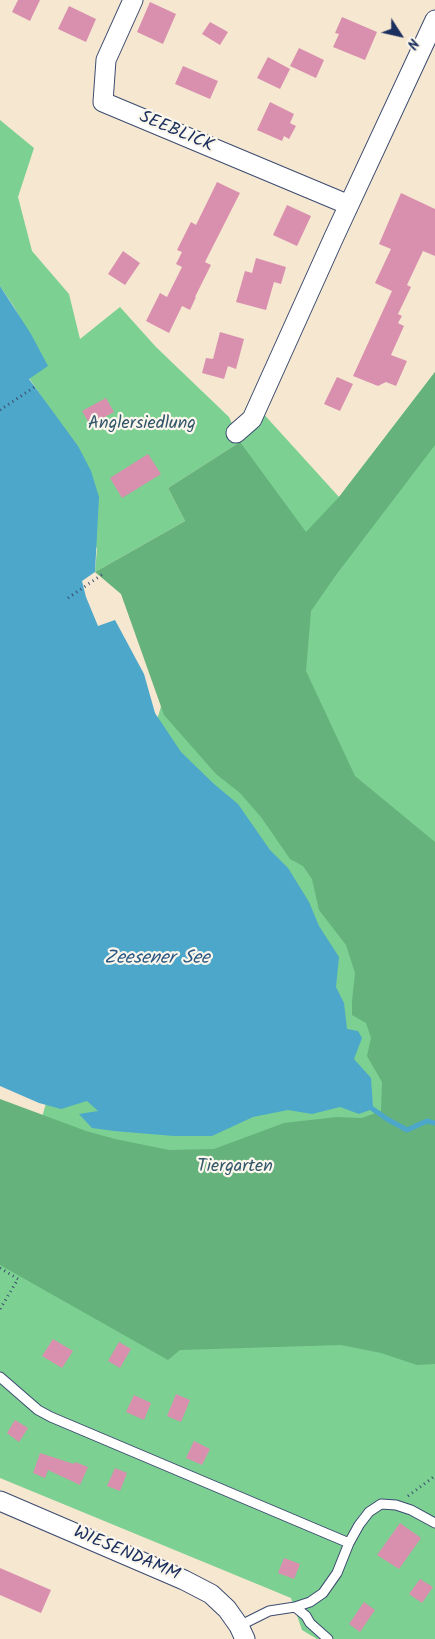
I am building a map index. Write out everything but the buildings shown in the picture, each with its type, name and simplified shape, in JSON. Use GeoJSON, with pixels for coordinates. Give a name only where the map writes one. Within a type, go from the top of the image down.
{"type":"FeatureCollection","features":[{"type":"Feature","properties":{"kind":"street","name":"SEEBLICK"},"geometry":{"type":"LineString","coordinates":[[133,0],[106,60],[104,102],[349,205]]}},
{"type":"Feature","properties":{"kind":"street"},"geometry":{"type":"LineString","coordinates":[[236,433],[252,419],[435,20]]}},
{"type":"Feature","properties":{"kind":"street","name":"WIESENDAMM"},"geometry":{"type":"LineString","coordinates":[[0,1501],[184,1580],[211,1594],[226,1608],[242,1632]]}},
{"type":"Feature","properties":{"kind":"lane"},"geometry":{"type":"LineString","coordinates":[[0,1377],[38,1410],[51,1417],[349,1542]]}},
{"type":"Feature","properties":{"kind":"lane"},"geometry":{"type":"LineString","coordinates":[[242,1632],[269,1612],[310,1602],[323,1593],[336,1573],[349,1542],[369,1512],[381,1504],[396,1505],[411,1510],[435,1524]]}},
{"type":"Feature","properties":{"kind":"lane"},"geometry":{"type":"LineString","coordinates":[[295,1607],[328,1639]]}},
{"type":"Feature","properties":{"kind":"path"},"geometry":{"type":"LineString","coordinates":[[0,410],[36,386]]}},
{"type":"Feature","properties":{"kind":"path"},"geometry":{"type":"LineString","coordinates":[[68,598],[103,574]]}},
{"type":"Feature","properties":{"kind":"path"},"geometry":{"type":"LineString","coordinates":[[0,1268],[18,1279],[0,1309]]}},
{"type":"Feature","properties":{"kind":"path"},"geometry":{"type":"LineString","coordinates":[[396,1505],[435,1476]]}},
{"type":"Feature","properties":{"kind":"green space","name":"Tiergarten"},"geometry":{"type":"Polygon","coordinates":[[[0,120],[34,148],[18,197],[32,251],[69,294],[80,339],[120,307],[156,347],[229,417],[238,437],[250,399],[339,497],[435,372],[435,1639],[317,1639],[302,1630],[291,1598],[0,1478],[0,1262],[237,444],[168,488],[185,521],[95,572],[97,549],[49,408],[29,378],[47,366],[0,286],[0,120]]]}},
{"type":"Feature","properties":{"kind":"green space"},"geometry":{"type":"Polygon","coordinates":[[[435,372],[435,445],[336,575],[311,611],[306,671],[355,776],[435,842],[435,1364],[417,1365],[381,1353],[341,1345],[180,1350],[168,1360],[0,1265],[0,1099],[86,1131],[115,1139],[169,1150],[214,1149],[284,1123],[337,1117],[362,1118],[381,1111],[382,1082],[367,1056],[371,1038],[366,1023],[352,1015],[355,973],[346,945],[319,910],[312,879],[303,866],[290,859],[261,817],[240,793],[216,774],[164,715],[121,594],[95,572],[185,521],[168,488],[240,442],[306,532],[339,497],[435,372]]]}},
{"type":"Feature","properties":{"kind":"water","name":"Zeesener See"},"geometry":{"type":"Polygon","coordinates":[[[0,286],[31,334],[48,366],[29,379],[78,446],[91,471],[99,497],[95,572],[82,581],[86,597],[98,626],[115,620],[144,674],[155,713],[181,752],[238,804],[270,850],[288,868],[309,902],[319,926],[339,957],[336,987],[344,1003],[347,1029],[358,1031],[362,1038],[354,1059],[371,1078],[373,1108],[370,1110],[359,1114],[340,1107],[312,1114],[288,1110],[253,1117],[212,1136],[174,1136],[92,1128],[79,1114],[98,1111],[87,1101],[61,1109],[39,1103],[0,1086],[0,286]]]}},
{"type":"Feature","properties":{"kind":"waterway"},"geometry":{"type":"LineString","coordinates":[[367,1105],[407,1130],[427,1121],[435,1123]]}},
{"type":"Feature","properties":{"kind":"park label","name":"Anglersiedlung"},"geometry":{"type":"Point","coordinates":[142,425]}}]}
